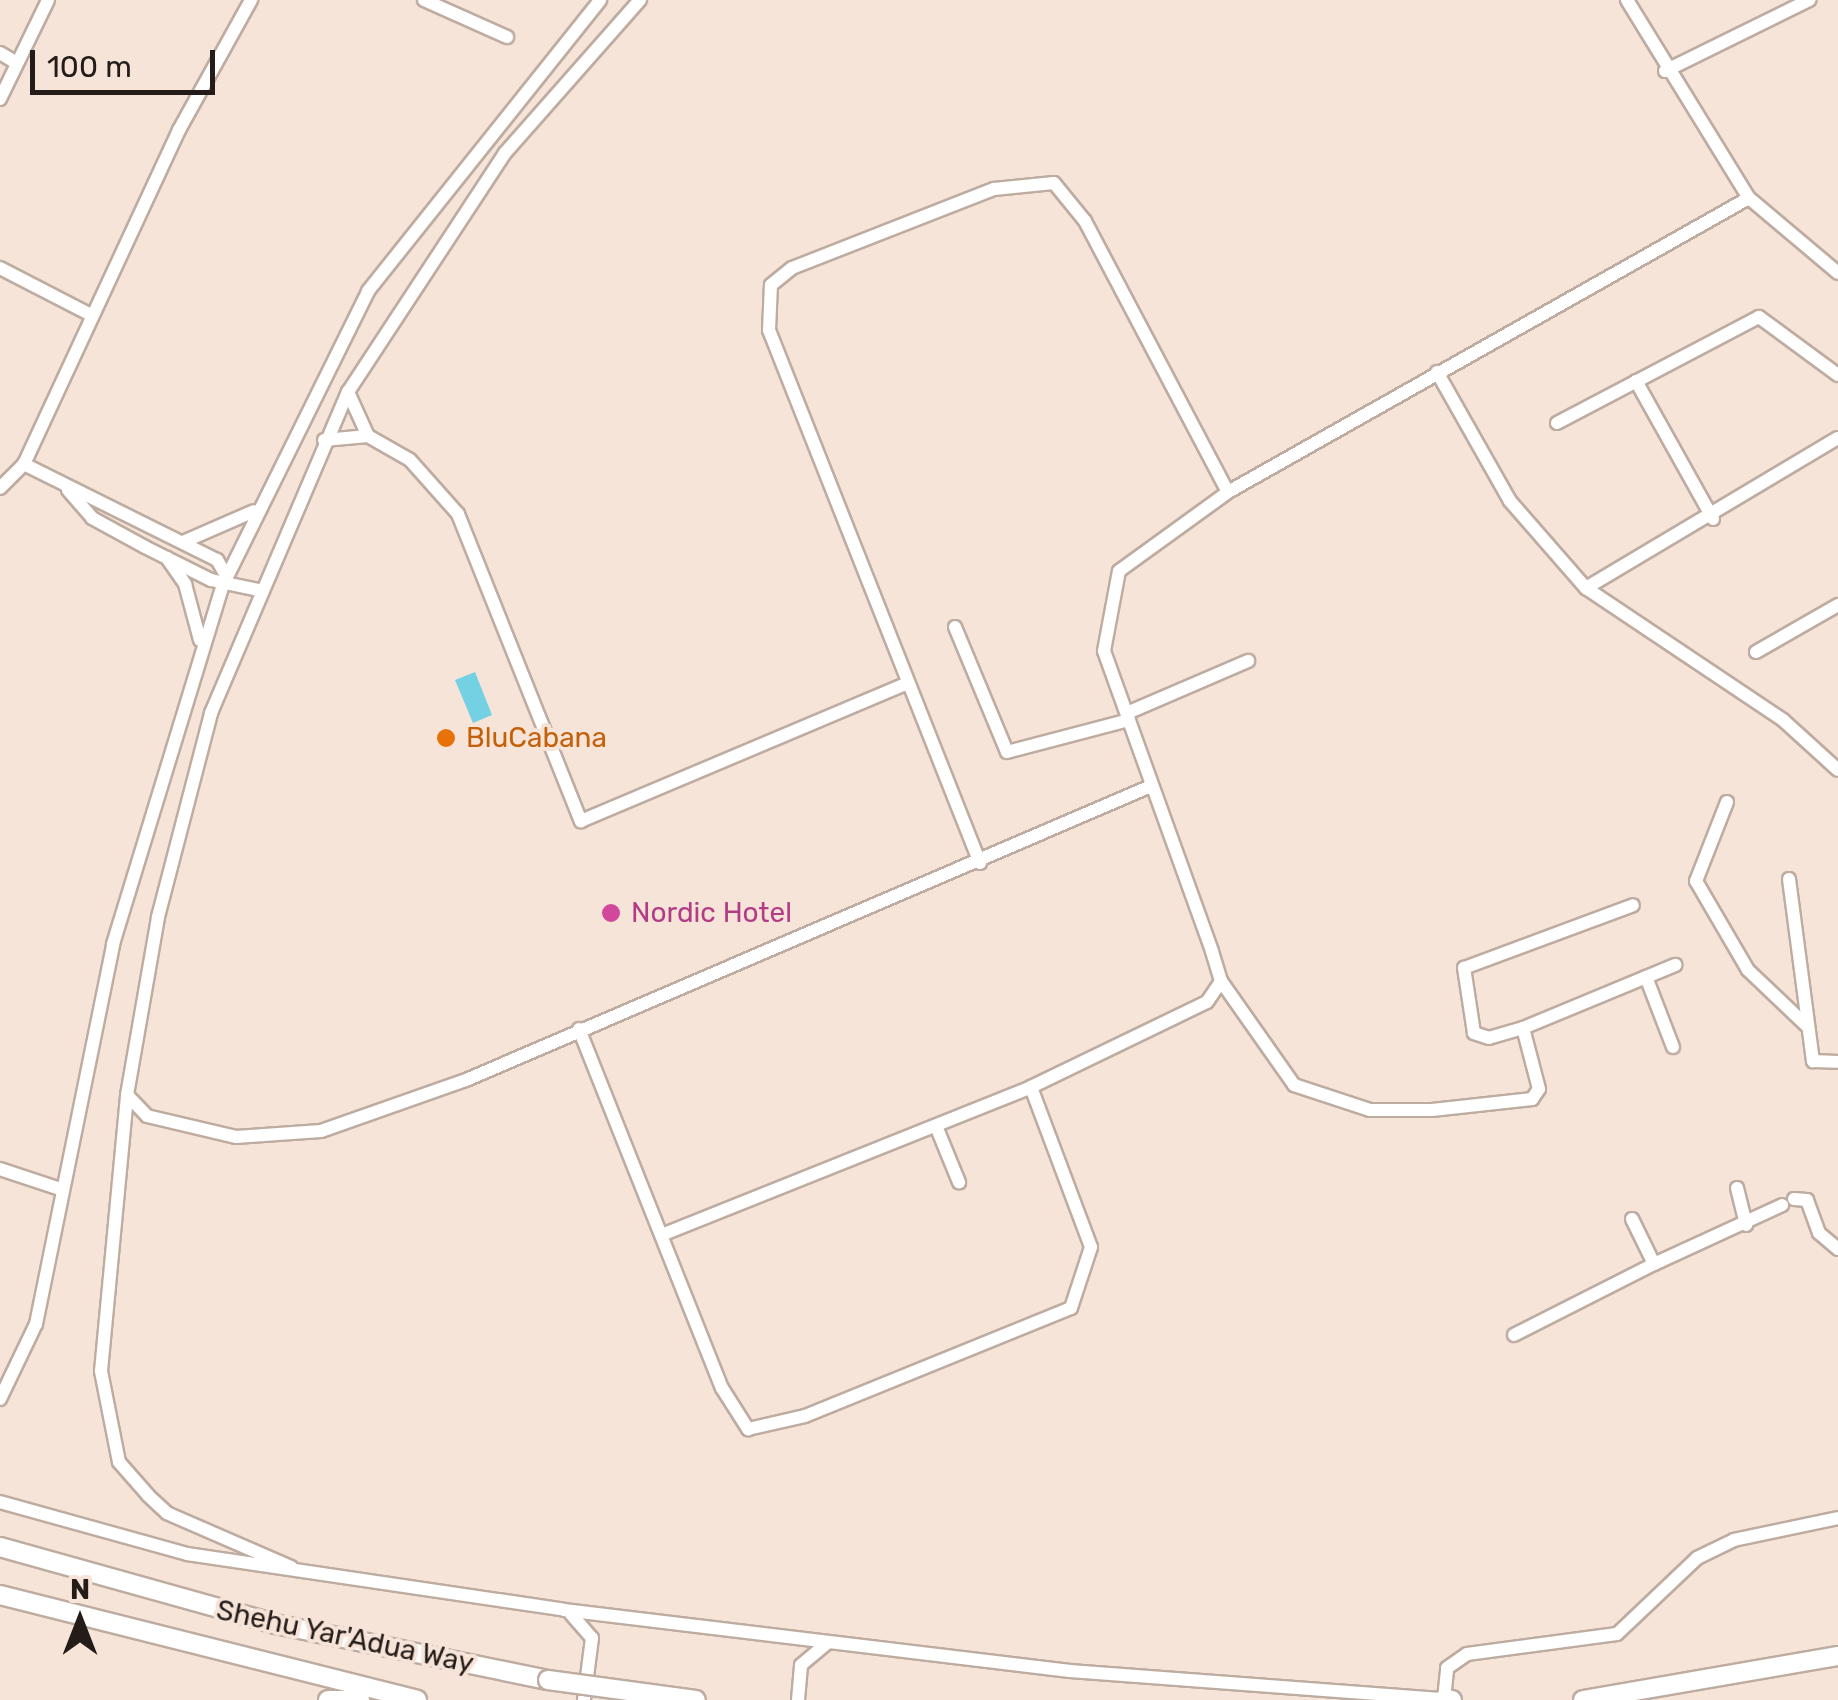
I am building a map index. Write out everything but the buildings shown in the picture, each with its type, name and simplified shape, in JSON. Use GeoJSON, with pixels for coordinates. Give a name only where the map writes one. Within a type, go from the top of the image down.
{"type":"FeatureCollection","features":[{"type":"Feature","properties":{"kind":"highway","name":"Shehu Yar'Adua Way"},"geometry":{"type":"LineString","coordinates":[[0,1547],[274,1624],[548,1680],[696,1700]]}},
{"type":"Feature","properties":{"kind":"highway","name":"Shehu Yar'Adua Way"},"geometry":{"type":"LineString","coordinates":[[0,1595],[417,1700]]}},
{"type":"Feature","properties":{"kind":"highway"},"geometry":{"type":"LineString","coordinates":[[1583,1700],[1838,1656]]}},
{"type":"Feature","properties":{"kind":"highway"},"geometry":{"type":"LineString","coordinates":[[328,1700],[360,1700]]}},
{"type":"Feature","properties":{"kind":"street"},"geometry":{"type":"LineString","coordinates":[[0,100],[48,0]]}},
{"type":"Feature","properties":{"kind":"street"},"geometry":{"type":"LineString","coordinates":[[0,488],[24,464],[90,316],[252,0]]}},
{"type":"Feature","properties":{"kind":"street"},"geometry":{"type":"LineString","coordinates":[[424,0],[507,37]]}},
{"type":"Feature","properties":{"kind":"street"},"geometry":{"type":"LineString","coordinates":[[0,1399],[36,1324],[60,1189],[113,944],[200,642],[255,510],[368,291],[600,0]]}},
{"type":"Feature","properties":{"kind":"street"},"geometry":{"type":"LineString","coordinates":[[307,1574],[168,1513],[120,1462],[101,1371],[127,1095],[172,862],[210,713],[258,590],[348,392],[505,153],[640,0]]}},
{"type":"Feature","properties":{"kind":"street"},"geometry":{"type":"LineString","coordinates":[[1627,0],[1665,71],[1749,198],[1838,273]]}},
{"type":"Feature","properties":{"kind":"street"},"geometry":{"type":"LineString","coordinates":[[1665,71],[1809,0]]}},
{"type":"Feature","properties":{"kind":"street"},"geometry":{"type":"LineString","coordinates":[[0,53],[15,62]]}},
{"type":"Feature","properties":{"kind":"street"},"geometry":{"type":"LineString","coordinates":[[980,862],[769,330],[767,295],[784,272],[994,189],[1054,183],[1085,221],[1228,492]]}},
{"type":"Feature","properties":{"kind":"street"},"geometry":{"type":"LineString","coordinates":[[1523,1028],[1539,1089],[1532,1099],[1370,1110],[1294,1085],[1221,981],[1104,651],[1109,592],[1134,553],[1228,492],[1749,198]]}},
{"type":"Feature","properties":{"kind":"street"},"geometry":{"type":"LineString","coordinates":[[0,268],[90,316]]}},
{"type":"Feature","properties":{"kind":"street"},"geometry":{"type":"LineString","coordinates":[[1557,423],[1759,317],[1838,376]]}},
{"type":"Feature","properties":{"kind":"street"},"geometry":{"type":"LineString","coordinates":[[1436,372],[1510,501],[1586,588],[1784,720],[1838,770]]}},
{"type":"Feature","properties":{"kind":"street"},"geometry":{"type":"LineString","coordinates":[[1636,380],[1713,519]]}},
{"type":"Feature","properties":{"kind":"street"},"geometry":{"type":"LineString","coordinates":[[348,392],[368,436]]}},
{"type":"Feature","properties":{"kind":"street"},"geometry":{"type":"LineString","coordinates":[[324,440],[368,436],[410,460],[458,514],[581,821],[907,684]]}},
{"type":"Feature","properties":{"kind":"street"},"geometry":{"type":"LineString","coordinates":[[1586,588],[1713,519],[1838,438]]}},
{"type":"Feature","properties":{"kind":"street"},"geometry":{"type":"LineString","coordinates":[[24,464],[68,490],[184,542],[227,577],[258,590]]}},
{"type":"Feature","properties":{"kind":"street"},"geometry":{"type":"LineString","coordinates":[[68,490],[92,518],[211,580],[227,577]]}},
{"type":"Feature","properties":{"kind":"street"},"geometry":{"type":"LineString","coordinates":[[184,542],[255,510]]}},
{"type":"Feature","properties":{"kind":"street"},"geometry":{"type":"LineString","coordinates":[[166,555],[186,584],[200,642]]}},
{"type":"Feature","properties":{"kind":"street"},"geometry":{"type":"LineString","coordinates":[[1756,652],[1838,604]]}},
{"type":"Feature","properties":{"kind":"street"},"geometry":{"type":"LineString","coordinates":[[956,627],[1006,752],[1128,716],[1248,662]]}},
{"type":"Feature","properties":{"kind":"street"},"geometry":{"type":"LineString","coordinates":[[127,1095],[147,1116],[236,1137],[321,1131],[579,1029],[980,862],[1150,786]]}},
{"type":"Feature","properties":{"kind":"street"},"geometry":{"type":"LineString","coordinates":[[1728,802],[1696,881],[1748,970],[1806,1025]]}},
{"type":"Feature","properties":{"kind":"street"},"geometry":{"type":"LineString","coordinates":[[1788,879],[1813,1061],[1838,1062]]}},
{"type":"Feature","properties":{"kind":"street"},"geometry":{"type":"LineString","coordinates":[[1634,906],[1464,968],[1474,1033],[1489,1038],[1523,1028],[1675,965]]}},
{"type":"Feature","properties":{"kind":"street"},"geometry":{"type":"LineString","coordinates":[[1646,977],[1673,1047]]}},
{"type":"Feature","properties":{"kind":"street"},"geometry":{"type":"LineString","coordinates":[[664,1234],[1031,1087],[1196,1012],[1221,981]]}},
{"type":"Feature","properties":{"kind":"street"},"geometry":{"type":"LineString","coordinates":[[579,1029],[748,1429],[805,1416],[1072,1308],[1091,1247],[1031,1087]]}},
{"type":"Feature","properties":{"kind":"street"},"geometry":{"type":"LineString","coordinates":[[124,1127],[147,1116]]}},
{"type":"Feature","properties":{"kind":"street"},"geometry":{"type":"LineString","coordinates":[[936,1126],[959,1182]]}},
{"type":"Feature","properties":{"kind":"street"},"geometry":{"type":"LineString","coordinates":[[0,1169],[60,1189]]}},
{"type":"Feature","properties":{"kind":"street"},"geometry":{"type":"LineString","coordinates":[[1737,1188],[1746,1225]]}},
{"type":"Feature","properties":{"kind":"street"},"geometry":{"type":"LineString","coordinates":[[1514,1335],[1788,1202],[1807,1200],[1819,1233],[1838,1249]]}},
{"type":"Feature","properties":{"kind":"street"},"geometry":{"type":"LineString","coordinates":[[1632,1220],[1654,1264]]}},
{"type":"Feature","properties":{"kind":"street"},"geometry":{"type":"LineString","coordinates":[[0,1502],[198,1556],[564,1610],[830,1642],[1448,1700],[1448,1668],[1466,1654],[1617,1634],[1647,1615],[1697,1558],[1734,1540],[1838,1518]]}},
{"type":"Feature","properties":{"kind":"street"},"geometry":{"type":"LineString","coordinates":[[198,1556],[206,1532]]}},
{"type":"Feature","properties":{"kind":"street"},"geometry":{"type":"LineString","coordinates":[[564,1610],[592,1638],[584,1700]]}},
{"type":"Feature","properties":{"kind":"street"},"geometry":{"type":"LineString","coordinates":[[798,1700],[800,1665],[830,1642]]}},
{"type":"Feature","properties":{"kind":"water"},"geometry":{"type":"Polygon","coordinates":[[[475,672],[492,715],[473,723],[455,680],[475,672]]]}},
{"type":"Feature","properties":{"kind":"place","name":"BluCabana"},"geometry":{"type":"Point","coordinates":[446,738]}},
{"type":"Feature","properties":{"kind":"place","name":"Nordic Hotel"},"geometry":{"type":"Point","coordinates":[611,913]}}]}
